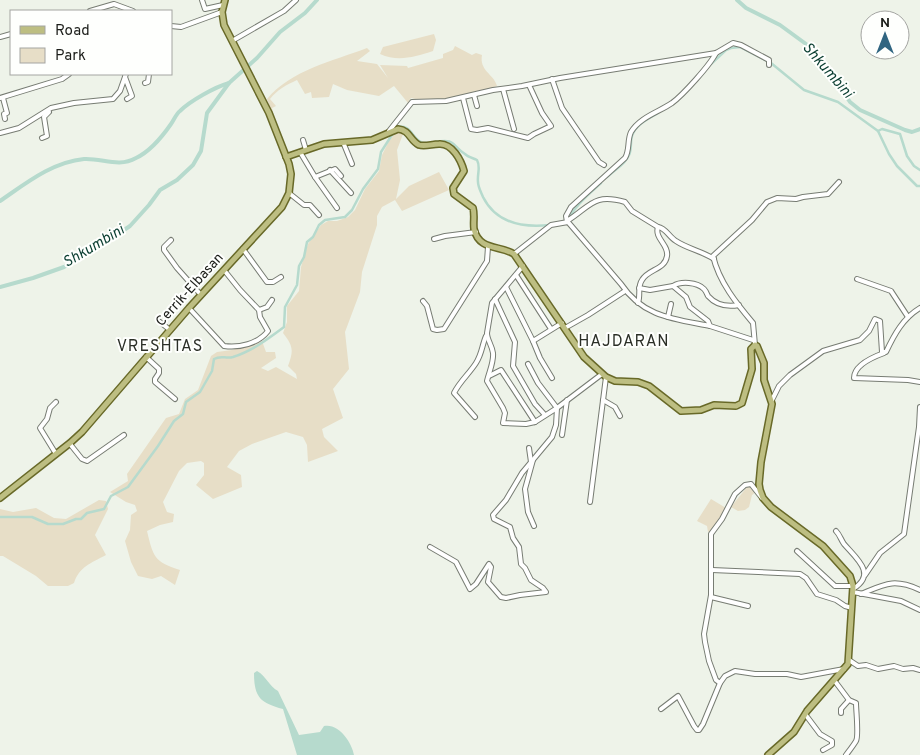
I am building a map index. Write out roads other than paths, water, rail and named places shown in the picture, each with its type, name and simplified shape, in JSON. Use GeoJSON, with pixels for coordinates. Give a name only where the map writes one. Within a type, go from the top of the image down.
{"type":"FeatureCollection","features":[{"type":"Feature","properties":{"kind":"main road"},"geometry":{"type":"LineString","coordinates":[[224,2],[222,21],[269,113],[291,174],[290,193]]}},
{"type":"Feature","properties":{"kind":"main road"},"geometry":{"type":"LineString","coordinates":[[286,157],[324,144],[372,140],[388,131],[396,129],[407,132],[419,144],[426,146],[442,144],[452,150],[464,171],[453,188],[454,194],[473,208],[476,232],[483,243],[488,247],[509,251],[514,254],[584,357],[604,376],[615,382],[638,382],[649,386],[681,411],[701,410],[714,405],[738,405],[744,399],[752,369],[751,349],[754,342]]}},
{"type":"Feature","properties":{"kind":"main road","name":"Cerrik-Elbasan"},"geometry":{"type":"LineString","coordinates":[[0,498],[70,444],[88,426],[189,308],[282,207],[290,193]]}},
{"type":"Feature","properties":{"kind":"main road"},"geometry":{"type":"LineString","coordinates":[[754,342],[759,349],[764,363],[764,380],[772,400],[772,409],[759,473],[759,484],[763,498],[771,507],[823,546],[850,576],[853,589],[849,660],[844,669],[805,714],[792,734],[768,755]]}},
{"type":"Feature","properties":{"kind":"street"},"geometry":{"type":"LineString","coordinates":[[202,0],[206,9],[224,2]]}},
{"type":"Feature","properties":{"kind":"street"},"geometry":{"type":"LineString","coordinates":[[233,42],[284,10],[296,0]]}},
{"type":"Feature","properties":{"kind":"street"},"geometry":{"type":"LineString","coordinates":[[93,10],[114,4],[130,10]]}},
{"type":"Feature","properties":{"kind":"street"},"geometry":{"type":"LineString","coordinates":[[172,32],[178,28],[222,12]]}},
{"type":"Feature","properties":{"kind":"street"},"geometry":{"type":"LineString","coordinates":[[172,26],[178,28]]}},
{"type":"Feature","properties":{"kind":"street"},"geometry":{"type":"LineString","coordinates":[[388,131],[412,102],[439,102],[552,79],[716,53],[736,43],[769,63]]}},
{"type":"Feature","properties":{"kind":"street"},"geometry":{"type":"LineString","coordinates":[[567,221],[574,203],[580,201],[625,158],[629,150],[631,132],[648,116],[676,99],[716,53]]}},
{"type":"Feature","properties":{"kind":"street"},"geometry":{"type":"LineString","coordinates":[[5,119],[4,114],[7,113],[1,98],[62,79],[68,75]]}},
{"type":"Feature","properties":{"kind":"street"},"geometry":{"type":"LineString","coordinates":[[145,83],[150,79],[149,75]]}},
{"type":"Feature","properties":{"kind":"street"},"geometry":{"type":"LineString","coordinates":[[126,76],[132,96],[127,98]]}},
{"type":"Feature","properties":{"kind":"street"},"geometry":{"type":"LineString","coordinates":[[0,133],[18,128],[51,108],[74,103],[113,100],[117,96],[126,76]]}},
{"type":"Feature","properties":{"kind":"street"},"geometry":{"type":"LineString","coordinates":[[552,79],[562,108],[604,165]]}},
{"type":"Feature","properties":{"kind":"street"},"geometry":{"type":"LineString","coordinates":[[463,98],[470,129],[488,128],[528,138],[551,126],[528,85]]}},
{"type":"Feature","properties":{"kind":"street"},"geometry":{"type":"LineString","coordinates":[[503,89],[514,129]]}},
{"type":"Feature","properties":{"kind":"street"},"geometry":{"type":"LineString","coordinates":[[474,95],[477,106]]}},
{"type":"Feature","properties":{"kind":"street"},"geometry":{"type":"LineString","coordinates":[[42,138],[47,136],[44,117],[51,108]]}},
{"type":"Feature","properties":{"kind":"street"},"geometry":{"type":"LineString","coordinates":[[303,140],[303,151],[316,177],[338,208]]}},
{"type":"Feature","properties":{"kind":"street"},"geometry":{"type":"LineString","coordinates":[[343,142],[352,164]]}},
{"type":"Feature","properties":{"kind":"street"},"geometry":{"type":"LineString","coordinates":[[316,177],[336,169],[341,176]]}},
{"type":"Feature","properties":{"kind":"street"},"geometry":{"type":"LineString","coordinates":[[330,170],[351,193]]}},
{"type":"Feature","properties":{"kind":"street"},"geometry":{"type":"LineString","coordinates":[[567,221],[621,284],[624,291],[638,303],[657,315],[710,326],[754,342],[753,323],[722,280],[713,256],[772,199],[796,199],[803,196],[828,194],[838,182]]}},
{"type":"Feature","properties":{"kind":"street"},"geometry":{"type":"LineString","coordinates":[[290,193],[304,205],[310,205],[319,215]]}},
{"type":"Feature","properties":{"kind":"street"},"geometry":{"type":"LineString","coordinates":[[514,254],[552,225],[567,221],[596,200],[607,198],[625,202],[632,211],[664,229],[677,242],[714,259]]}},
{"type":"Feature","properties":{"kind":"street"},"geometry":{"type":"LineString","coordinates":[[638,303],[639,288],[643,278],[663,265],[668,255],[657,233],[658,227]]}},
{"type":"Feature","properties":{"kind":"street"},"geometry":{"type":"LineString","coordinates":[[434,239],[476,232]]}},
{"type":"Feature","properties":{"kind":"street"},"geometry":{"type":"LineString","coordinates":[[171,240],[164,247],[164,250],[201,295]]}},
{"type":"Feature","properties":{"kind":"street"},"geometry":{"type":"LineString","coordinates":[[423,301],[432,329],[444,329],[486,261],[488,247]]}},
{"type":"Feature","properties":{"kind":"street"},"geometry":{"type":"LineString","coordinates":[[243,249],[267,282],[273,282],[281,277]]}},
{"type":"Feature","properties":{"kind":"street"},"geometry":{"type":"LineString","coordinates":[[475,417],[454,393],[458,383],[483,350],[492,303],[523,266]]}},
{"type":"Feature","properties":{"kind":"street"},"geometry":{"type":"LineString","coordinates":[[189,308],[223,345],[230,347],[251,343],[267,333],[268,328],[260,317],[259,310],[224,270]]}},
{"type":"Feature","properties":{"kind":"street"},"geometry":{"type":"LineString","coordinates":[[516,275],[551,329]]}},
{"type":"Feature","properties":{"kind":"street"},"geometry":{"type":"LineString","coordinates":[[857,279],[891,292],[908,316]]}},
{"type":"Feature","properties":{"kind":"street"},"geometry":{"type":"LineString","coordinates":[[639,288],[650,290],[682,283],[695,285],[704,289],[711,299],[727,307],[739,305]]}},
{"type":"Feature","properties":{"kind":"street"},"geometry":{"type":"LineString","coordinates":[[673,286],[686,298],[690,307],[708,321],[710,326]]}},
{"type":"Feature","properties":{"kind":"street"},"geometry":{"type":"LineString","coordinates":[[506,287],[540,358],[552,378]]}},
{"type":"Feature","properties":{"kind":"street"},"geometry":{"type":"LineString","coordinates":[[533,341],[551,329],[588,315],[624,291]]}},
{"type":"Feature","properties":{"kind":"street"},"geometry":{"type":"LineString","coordinates":[[495,299],[515,342],[513,366],[535,404],[545,415]]}},
{"type":"Feature","properties":{"kind":"street"},"geometry":{"type":"LineString","coordinates":[[259,310],[266,307],[272,300]]}},
{"type":"Feature","properties":{"kind":"street"},"geometry":{"type":"LineString","coordinates":[[668,317],[671,304]]}},
{"type":"Feature","properties":{"kind":"street"},"geometry":{"type":"LineString","coordinates":[[920,308],[908,316],[895,334],[886,352],[872,357],[854,374],[854,378],[920,382]]}},
{"type":"Feature","properties":{"kind":"street"},"geometry":{"type":"LineString","coordinates":[[772,400],[779,386],[790,375],[823,351],[860,340],[869,331],[875,319],[880,321],[881,348],[884,353]]}},
{"type":"Feature","properties":{"kind":"street"},"geometry":{"type":"LineString","coordinates":[[160,322],[170,330]]}},
{"type":"Feature","properties":{"kind":"street"},"geometry":{"type":"LineString","coordinates":[[486,336],[493,352],[487,381],[505,412],[503,422],[526,424],[535,422],[604,376]]}},
{"type":"Feature","properties":{"kind":"street"},"geometry":{"type":"LineString","coordinates":[[146,357],[159,371],[155,381],[175,399]]}},
{"type":"Feature","properties":{"kind":"street"},"geometry":{"type":"LineString","coordinates":[[430,547],[456,562],[470,589],[476,584],[488,564],[491,567],[488,579],[489,585],[501,597],[506,598],[546,592],[530,580],[525,568],[521,564],[518,544],[512,538],[510,527],[492,517],[506,500],[532,460],[554,433],[557,408],[538,383],[528,364]]}},
{"type":"Feature","properties":{"kind":"street"},"geometry":{"type":"LineString","coordinates":[[488,376],[501,370],[535,422]]}},
{"type":"Feature","properties":{"kind":"street"},"geometry":{"type":"LineString","coordinates":[[590,502],[603,400],[604,376]]}},
{"type":"Feature","properties":{"kind":"street"},"geometry":{"type":"LineString","coordinates":[[562,435],[567,400]]}},
{"type":"Feature","properties":{"kind":"street"},"geometry":{"type":"LineString","coordinates":[[603,400],[614,407],[620,416]]}},
{"type":"Feature","properties":{"kind":"street"},"geometry":{"type":"LineString","coordinates":[[56,402],[50,408],[47,419],[40,428],[56,454]]}},
{"type":"Feature","properties":{"kind":"street"},"geometry":{"type":"LineString","coordinates":[[853,589],[860,584],[880,553],[904,534],[919,427],[920,407]]}},
{"type":"Feature","properties":{"kind":"street"},"geometry":{"type":"LineString","coordinates":[[70,444],[79,456],[87,461],[124,435]]}},
{"type":"Feature","properties":{"kind":"street"},"geometry":{"type":"LineString","coordinates":[[529,448],[532,460],[525,489],[529,516],[534,526]]}},
{"type":"Feature","properties":{"kind":"street"},"geometry":{"type":"LineString","coordinates":[[720,683],[716,680],[709,661],[705,642],[711,597],[711,534],[736,494],[745,485],[751,484],[763,498]]}},
{"type":"Feature","properties":{"kind":"street"},"geometry":{"type":"LineString","coordinates":[[836,531],[843,544],[863,566],[865,575]]}},
{"type":"Feature","properties":{"kind":"street"},"geometry":{"type":"LineString","coordinates":[[797,551],[835,586],[853,589],[861,594],[901,601],[920,610]]}},
{"type":"Feature","properties":{"kind":"street"},"geometry":{"type":"LineString","coordinates":[[712,570],[800,574],[806,578],[817,594],[852,608]]}},
{"type":"Feature","properties":{"kind":"street"},"geometry":{"type":"LineString","coordinates":[[861,594],[892,582],[920,590]]}},
{"type":"Feature","properties":{"kind":"street"},"geometry":{"type":"LineString","coordinates":[[711,597],[748,606]]}},
{"type":"Feature","properties":{"kind":"street"},"geometry":{"type":"LineString","coordinates":[[849,660],[858,666],[866,665],[878,669],[894,666],[903,669],[914,668],[920,670]]}},
{"type":"Feature","properties":{"kind":"street"},"geometry":{"type":"LineString","coordinates":[[661,709],[678,696],[694,726],[699,730],[720,683],[725,676],[734,671],[755,674],[787,674],[801,677],[844,669]]}},
{"type":"Feature","properties":{"kind":"street"},"geometry":{"type":"LineString","coordinates":[[834,680],[849,700],[856,703],[857,740],[846,755]]}},
{"type":"Feature","properties":{"kind":"street"},"geometry":{"type":"LineString","coordinates":[[841,713],[841,709],[849,700]]}},
{"type":"Feature","properties":{"kind":"street"},"geometry":{"type":"LineString","coordinates":[[805,714],[820,734],[832,741],[832,745],[823,750]]}},
{"type":"Feature","properties":{"kind":"water"},"geometry":{"type":"Polygon","coordinates":[[[257,671],[278,691],[299,735],[320,732],[324,726],[330,726],[344,735],[351,745],[354,755],[297,755],[283,709],[264,702],[257,694],[254,673],[257,671]]]}},
{"type":"Feature","properties":{"kind":"waterway","name":"Shkumbini"},"geometry":{"type":"LineString","coordinates":[[0,287],[64,267],[91,252],[130,226],[160,190],[177,180],[193,165],[201,151],[207,113],[229,83],[257,58],[280,32],[305,13],[317,0]]}},
{"type":"Feature","properties":{"kind":"waterway","name":"Shkumbini"},"geometry":{"type":"LineString","coordinates":[[737,0],[746,8],[780,25],[806,44],[832,75],[850,102],[860,110],[905,130],[912,132],[920,129]]}},
{"type":"Feature","properties":{"kind":"waterway"},"geometry":{"type":"LineString","coordinates":[[711,64],[726,50],[740,47],[771,63],[804,90],[838,102],[878,131],[882,129],[900,134],[907,156],[914,166],[920,170]]}},
{"type":"Feature","properties":{"kind":"waterway","name":"Shkumbini"},"geometry":{"type":"LineString","coordinates":[[0,201],[29,181],[61,164],[84,159],[123,162],[136,158],[147,152],[156,143],[184,107],[203,95],[229,83]]}},
{"type":"Feature","properties":{"kind":"waterway"},"geometry":{"type":"LineString","coordinates":[[607,177],[627,159],[632,136],[636,128],[658,113]]}},
{"type":"Feature","properties":{"kind":"waterway"},"geometry":{"type":"LineString","coordinates":[[0,517],[32,517],[48,524],[63,524],[81,519],[87,513],[104,509],[111,496],[128,487],[174,421],[183,414],[186,402],[200,392],[212,371],[214,359],[233,357],[247,351],[284,327],[285,307],[297,285],[299,266],[304,257],[307,242],[325,220],[345,217],[352,210],[363,189],[378,169],[381,152],[397,127],[408,129],[421,142],[430,143]]}},
{"type":"Feature","properties":{"kind":"waterway"},"geometry":{"type":"LineString","coordinates":[[878,131],[897,166],[917,186],[920,186]]}},
{"type":"Feature","properties":{"kind":"waterway"},"geometry":{"type":"LineString","coordinates":[[435,142],[447,141],[453,143],[466,155],[477,160],[479,165],[479,188],[495,213],[511,222],[520,224],[530,226],[550,225]]}},
{"type":"Feature","properties":{"kind":"waterway"},"geometry":{"type":"LineString","coordinates":[[570,217],[579,203],[601,183]]}},
{"type":"Feature","properties":{"kind":"district","name":"HAJDARAN"},"geometry":{"type":"Point","coordinates":[624,342]}},
{"type":"Feature","properties":{"kind":"district","name":"VRESHTAS"},"geometry":{"type":"Point","coordinates":[160,347]}}]}
